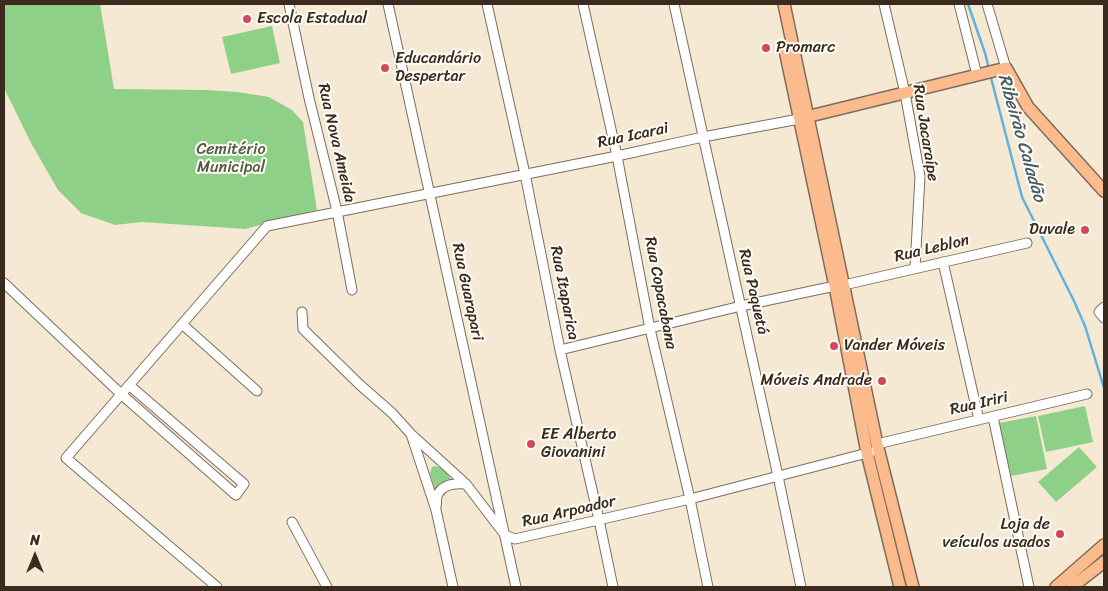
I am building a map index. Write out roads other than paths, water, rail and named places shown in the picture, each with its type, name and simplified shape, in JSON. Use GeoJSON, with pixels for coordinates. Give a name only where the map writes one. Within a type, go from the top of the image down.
{"type":"FeatureCollection","features":[{"type":"Feature","properties":{"kind":"main road"},"geometry":{"type":"LineString","coordinates":[[776,4],[804,118],[840,286],[912,587]]}},
{"type":"Feature","properties":{"kind":"main road"},"geometry":{"type":"LineString","coordinates":[[784,4],[804,118]]}},
{"type":"Feature","properties":{"kind":"main road"},"geometry":{"type":"LineString","coordinates":[[1005,68],[1028,107],[1104,191]]}},
{"type":"Feature","properties":{"kind":"main road","name":"Rua Icarai"},"geometry":{"type":"LineString","coordinates":[[804,118],[1005,68]]}},
{"type":"Feature","properties":{"kind":"main road"},"geometry":{"type":"LineString","coordinates":[[840,286],[867,453],[900,587]]}},
{"type":"Feature","properties":{"kind":"main road"},"geometry":{"type":"LineString","coordinates":[[1056,587],[1104,545]]}},
{"type":"Feature","properties":{"kind":"main road"},"geometry":{"type":"LineString","coordinates":[[1072,587],[1104,562]]}},
{"type":"Feature","properties":{"kind":"street","name":"Rua Nova Ameida"},"geometry":{"type":"LineString","coordinates":[[289,4],[337,212],[352,290]]}},
{"type":"Feature","properties":{"kind":"street","name":"Rua Guarapari"},"geometry":{"type":"LineString","coordinates":[[388,4],[516,587]]}},
{"type":"Feature","properties":{"kind":"street","name":"Rua Itaparica"},"geometry":{"type":"LineString","coordinates":[[487,4],[525,174],[560,350],[613,587]]}},
{"type":"Feature","properties":{"kind":"street","name":"Rua Copacabana"},"geometry":{"type":"LineString","coordinates":[[583,4],[617,156],[650,329],[690,499],[708,587]]}},
{"type":"Feature","properties":{"kind":"street","name":"Rua Paquetá"},"geometry":{"type":"LineString","coordinates":[[674,4],[801,587]]}},
{"type":"Feature","properties":{"kind":"street","name":"Rua Jacaraípe"},"geometry":{"type":"LineString","coordinates":[[884,4],[905,93],[920,176],[916,268]]}},
{"type":"Feature","properties":{"kind":"street"},"geometry":{"type":"LineString","coordinates":[[959,4],[979,75]]}},
{"type":"Feature","properties":{"kind":"street"},"geometry":{"type":"LineString","coordinates":[[987,4],[1005,68]]}},
{"type":"Feature","properties":{"kind":"street","name":"Rua Icarai"},"geometry":{"type":"LineString","coordinates":[[182,324],[267,226],[804,118]]}},
{"type":"Feature","properties":{"kind":"street","name":"Rua Leblon"},"geometry":{"type":"LineString","coordinates":[[560,350],[741,306],[840,286],[1027,243]]}},
{"type":"Feature","properties":{"kind":"street"},"geometry":{"type":"LineString","coordinates":[[943,262],[979,420]]}},
{"type":"Feature","properties":{"kind":"street"},"geometry":{"type":"LineString","coordinates":[[4,283],[121,394],[236,495],[244,484],[129,385]]}},
{"type":"Feature","properties":{"kind":"street","name":"Rua Arpoador"},"geometry":{"type":"LineString","coordinates":[[302,312],[303,329],[359,384],[392,413],[410,434],[466,484],[505,535],[515,539],[690,499],[867,453],[878,447]]}},
{"type":"Feature","properties":{"kind":"street"},"geometry":{"type":"LineString","coordinates":[[217,587],[66,458],[182,324],[257,391]]}},
{"type":"Feature","properties":{"kind":"street","name":"Rua Iriri"},"geometry":{"type":"LineString","coordinates":[[878,447],[1087,394]]}},
{"type":"Feature","properties":{"kind":"street"},"geometry":{"type":"LineString","coordinates":[[993,417],[1029,587]]}},
{"type":"Feature","properties":{"kind":"street"},"geometry":{"type":"LineString","coordinates":[[410,434],[436,510],[453,587]]}},
{"type":"Feature","properties":{"kind":"street"},"geometry":{"type":"LineString","coordinates":[[436,510],[438,494],[446,486],[456,483],[466,484]]}},
{"type":"Feature","properties":{"kind":"street"},"geometry":{"type":"LineString","coordinates":[[292,522],[327,587]]}},
{"type":"Feature","properties":{"kind":"waterway","name":"Ribeirão Caladão"},"geometry":{"type":"LineString","coordinates":[[968,4],[989,69]]}},
{"type":"Feature","properties":{"kind":"waterway","name":"Ribeirão Caladão"},"geometry":{"type":"LineString","coordinates":[[990,74],[1022,197],[1085,326],[1104,388]]}},
{"type":"Feature","properties":{"kind":"place","name":"Escola Estadual"},"geometry":{"type":"Point","coordinates":[247,19]}},
{"type":"Feature","properties":{"kind":"place","name":"Promarc"},"geometry":{"type":"Point","coordinates":[766,48]}},
{"type":"Feature","properties":{"kind":"place","name":"Educandário Despertar"},"geometry":{"type":"Point","coordinates":[385,68]}},
{"type":"Feature","properties":{"kind":"place","name":"Duvale"},"geometry":{"type":"Point","coordinates":[1085,230]}},
{"type":"Feature","properties":{"kind":"place","name":"Vander Móveis"},"geometry":{"type":"Point","coordinates":[834,346]}},
{"type":"Feature","properties":{"kind":"place","name":"Móveis Andrade"},"geometry":{"type":"Point","coordinates":[882,381]}},
{"type":"Feature","properties":{"kind":"place","name":"EE Alberto Giovanini"},"geometry":{"type":"Point","coordinates":[531,444]}},
{"type":"Feature","properties":{"kind":"place","name":"Loja de veículos usados"},"geometry":{"type":"Point","coordinates":[1060,534]}},
{"type":"Feature","properties":{"kind":"park label","name":"Cemitério Municipal"},"geometry":{"type":"Point","coordinates":[231,159]}}]}
